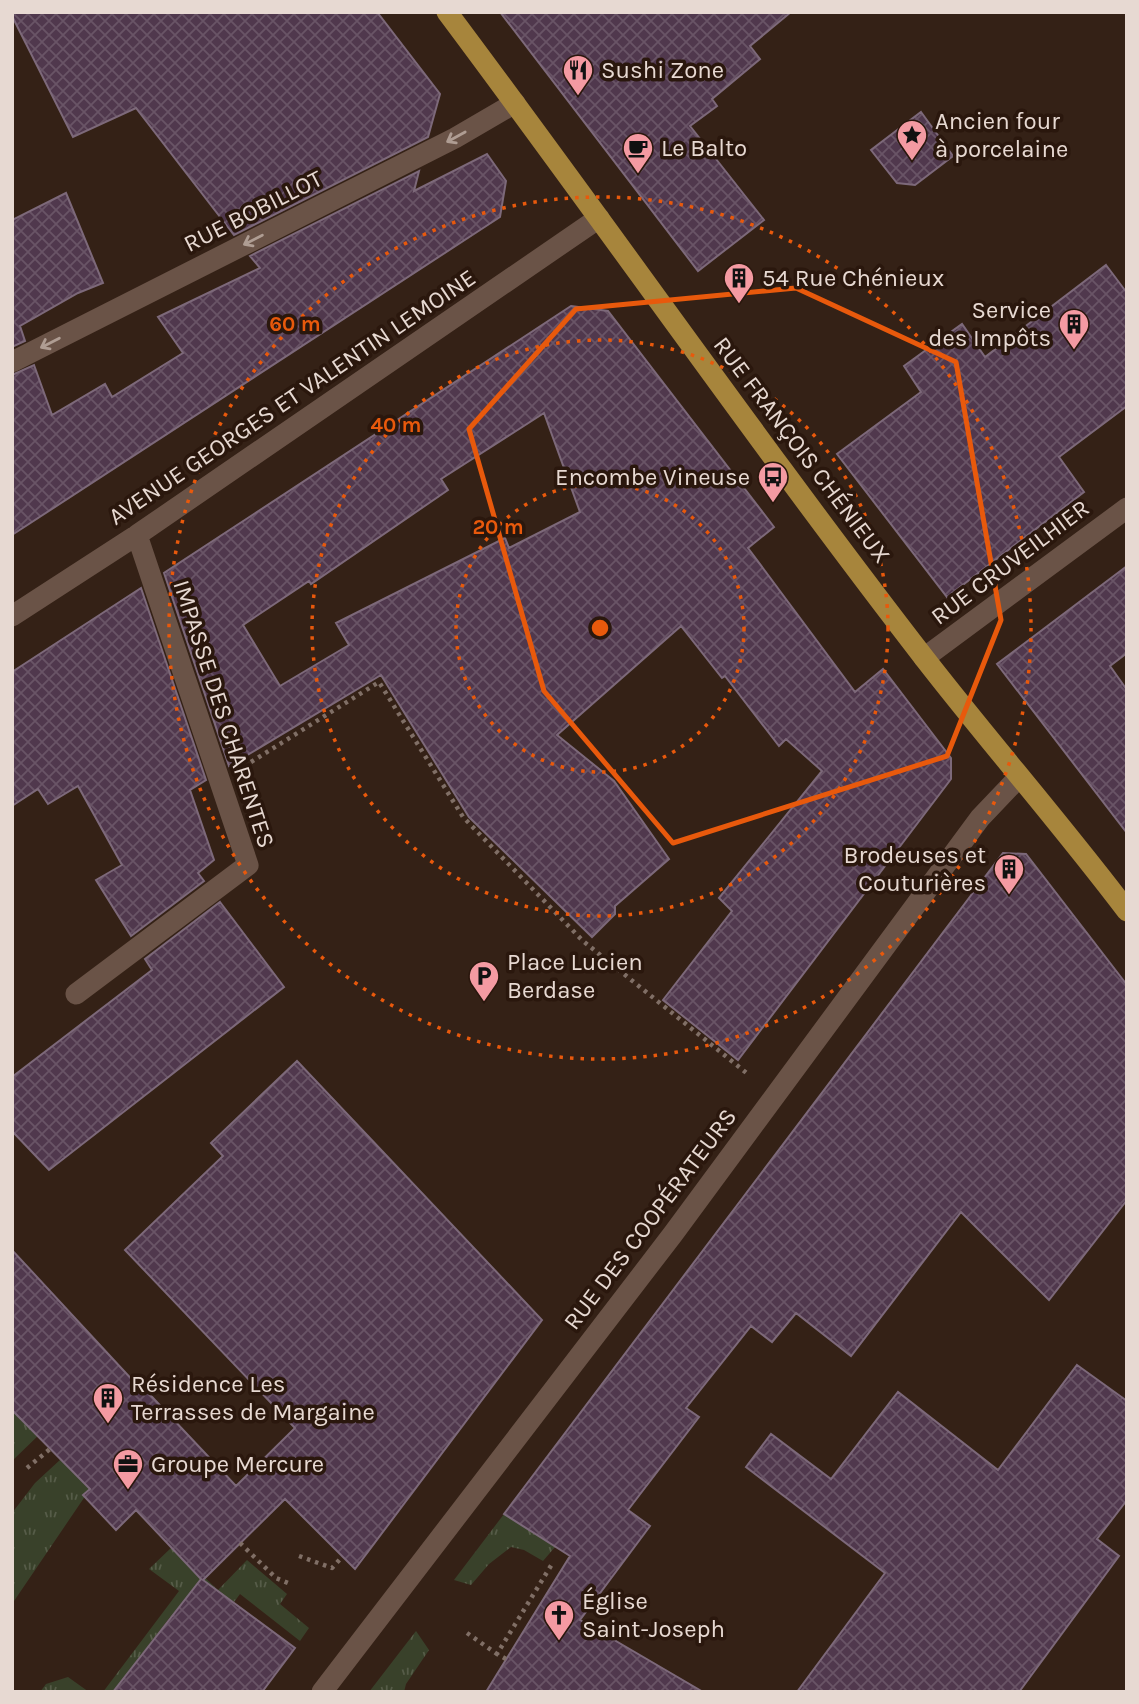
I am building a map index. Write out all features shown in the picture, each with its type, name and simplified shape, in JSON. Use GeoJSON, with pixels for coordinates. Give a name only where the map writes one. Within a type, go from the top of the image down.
{"type":"FeatureCollection","features":[{"type":"Feature","properties":{"kind":"main road","name":"RUE FRANÇOIS CHÉNIEUX"},"geometry":{"type":"LineString","coordinates":[[447,12],[924,658],[1066,831],[1127,911]]}},
{"type":"Feature","properties":{"kind":"street","name":"RUE BOBILLOT"},"geometry":{"type":"LineString","coordinates":[[12,362],[455,138],[515,103]]}},
{"type":"Feature","properties":{"kind":"street","name":"AVENUE GEORGES ET VALENTIN LEMOINE"},"geometry":{"type":"LineString","coordinates":[[12,616],[137,536],[599,218]]}},
{"type":"Feature","properties":{"kind":"street","name":"RUE CRUVEILHIER"},"geometry":{"type":"LineString","coordinates":[[924,658],[1127,508]]}},
{"type":"Feature","properties":{"kind":"street","name":"IMPASSE DES CHARENTES"},"geometry":{"type":"LineString","coordinates":[[76,994],[248,864],[137,536]]}},
{"type":"Feature","properties":{"kind":"street","name":"RUE DES COOPÉRATEURS"},"geometry":{"type":"LineString","coordinates":[[322,1692],[656,1255],[980,818],[1019,777]]}},
{"type":"Feature","properties":{"kind":"path"},"geometry":{"type":"LineString","coordinates":[[220,780],[379,682],[463,817],[583,941],[726,1058],[776,1095]]}},
{"type":"Feature","properties":{"kind":"path"},"geometry":{"type":"LineString","coordinates":[[27,1468],[50,1449]]}},
{"type":"Feature","properties":{"kind":"path"},"geometry":{"type":"LineString","coordinates":[[240,1543],[276,1578],[288,1583]]}},
{"type":"Feature","properties":{"kind":"path"},"geometry":{"type":"LineString","coordinates":[[299,1556],[332,1568],[342,1556]]}},
{"type":"Feature","properties":{"kind":"path"},"geometry":{"type":"LineString","coordinates":[[497,1654],[552,1564]]}},
{"type":"Feature","properties":{"kind":"path"},"geometry":{"type":"LineString","coordinates":[[467,1633],[506,1659]]}},
{"type":"Feature","properties":{"kind":"highlighted area"},"geometry":{"type":"Polygon","coordinates":[[[796,288],[956,362],[1001,620],[947,756],[673,843],[544,691],[469,429],[576,309],[796,288]]]}},
{"type":"Feature","properties":{"kind":"green space"},"geometry":{"type":"Polygon","coordinates":[[[12,1393],[43,1431],[12,1461],[12,1393]]]}},
{"type":"Feature","properties":{"kind":"green space"},"geometry":{"type":"Polygon","coordinates":[[[61,1459],[90,1489],[12,1604],[12,1513],[35,1483],[61,1459]]]}},
{"type":"Feature","properties":{"kind":"green space"},"geometry":{"type":"Polygon","coordinates":[[[504,1514],[555,1547],[543,1561],[524,1550],[511,1547],[489,1564],[471,1585],[454,1580],[504,1514]]]}},
{"type":"Feature","properties":{"kind":"green space"},"geometry":{"type":"Polygon","coordinates":[[[172,1547],[218,1590],[247,1560],[287,1594],[280,1604],[309,1628],[300,1641],[240,1594],[200,1648],[170,1617],[113,1692],[103,1692],[179,1591],[149,1569],[172,1547]]]}},
{"type":"Feature","properties":{"kind":"green space"},"geometry":{"type":"Polygon","coordinates":[[[416,1631],[429,1650],[406,1684],[404,1692],[369,1692],[416,1631]]]}},
{"type":"Feature","properties":{"kind":"green space"},"geometry":{"type":"Polygon","coordinates":[[[68,1677],[89,1692],[40,1692],[46,1684],[68,1677]]]}},
{"type":"Feature","properties":{"kind":"building"},"geometry":{"type":"Polygon","coordinates":[[[12,12],[377,12],[440,94],[428,137],[234,235],[136,108],[73,137],[12,12]]]}},
{"type":"Feature","properties":{"kind":"building"},"geometry":{"type":"Polygon","coordinates":[[[500,12],[791,12],[750,46],[760,59],[712,99],[717,106],[690,126],[764,220],[698,271],[500,12]]]}},
{"type":"Feature","properties":{"kind":"building"},"geometry":{"type":"Polygon","coordinates":[[[921,112],[953,156],[915,185],[897,183],[871,150],[921,112]]]}},
{"type":"Feature","properties":{"kind":"building"},"geometry":{"type":"Polygon","coordinates":[[[487,154],[506,181],[500,217],[12,535],[12,375],[34,365],[52,415],[105,384],[112,397],[183,353],[158,317],[260,268],[250,256],[419,171],[414,191],[487,154]]]}},
{"type":"Feature","properties":{"kind":"building"},"geometry":{"type":"Polygon","coordinates":[[[66,193],[103,283],[78,293],[20,326],[25,341],[12,347],[12,220],[66,193]]]}},
{"type":"Feature","properties":{"kind":"building"},"geometry":{"type":"Polygon","coordinates":[[[1106,265],[1127,293],[1127,406],[1059,457],[1084,492],[947,597],[837,454],[921,392],[904,366],[962,324],[985,357],[1106,265]]]}},
{"type":"Feature","properties":{"kind":"building"},"geometry":{"type":"Polygon","coordinates":[[[571,306],[608,311],[774,527],[748,548],[855,692],[883,669],[951,758],[951,779],[738,1060],[663,1000],[732,911],[719,898],[822,771],[786,739],[779,746],[725,676],[722,678],[681,626],[557,735],[614,781],[669,859],[615,906],[615,914],[592,937],[469,817],[381,675],[229,766],[164,573],[571,306]],[[544,413],[441,479],[448,490],[311,584],[309,581],[243,625],[280,686],[349,645],[336,623],[505,538],[509,548],[580,512],[544,413]]]}},
{"type":"Feature","properties":{"kind":"building"},"geometry":{"type":"Polygon","coordinates":[[[1127,566],[1127,653],[1110,666],[1127,690],[1127,833],[997,664],[1127,566]]]}},
{"type":"Feature","properties":{"kind":"building"},"geometry":{"type":"Polygon","coordinates":[[[141,588],[206,780],[190,790],[214,860],[198,873],[204,881],[131,936],[96,880],[122,865],[78,786],[48,804],[38,789],[12,806],[12,672],[141,588]]]}},
{"type":"Feature","properties":{"kind":"building"},"geometry":{"type":"Polygon","coordinates":[[[1003,853],[1026,854],[1127,985],[1127,1200],[1049,1300],[961,1212],[851,1356],[796,1313],[772,1342],[751,1326],[686,1408],[699,1417],[628,1510],[650,1526],[580,1620],[703,1692],[486,1692],[570,1556],[504,1514],[1003,853]]]}},
{"type":"Feature","properties":{"kind":"building"},"geometry":{"type":"Polygon","coordinates":[[[220,902],[284,987],[49,1170],[12,1131],[12,1077],[152,970],[145,959],[220,902]]]}},
{"type":"Feature","properties":{"kind":"building"},"geometry":{"type":"Polygon","coordinates":[[[297,1061],[542,1320],[355,1569],[285,1499],[203,1580],[295,1648],[262,1692],[113,1692],[201,1579],[136,1510],[116,1530],[83,1495],[90,1489],[12,1410],[12,1250],[136,1384],[138,1382],[236,1486],[295,1428],[125,1250],[223,1156],[211,1143],[297,1061]]]}},
{"type":"Feature","properties":{"kind":"building"},"geometry":{"type":"Polygon","coordinates":[[[1077,1365],[1127,1401],[1127,1500],[1097,1539],[1119,1556],[1019,1692],[797,1692],[885,1573],[746,1467],[771,1434],[831,1479],[898,1392],[998,1470],[1077,1365]]]}},
{"type":"Feature","properties":{"kind":"place","name":"Sushi Zone"},"geometry":{"type":"Point","coordinates":[578,97]}},
{"type":"Feature","properties":{"kind":"place","name":"Ancien four à porcelaine"},"geometry":{"type":"Point","coordinates":[912,162]}},
{"type":"Feature","properties":{"kind":"place","name":"Le Balto"},"geometry":{"type":"Point","coordinates":[638,175]}},
{"type":"Feature","properties":{"kind":"place","name":"54 Rue Chénieux"},"geometry":{"type":"Point","coordinates":[739,305]}},
{"type":"Feature","properties":{"kind":"place","name":"Service des Impôts"},"geometry":{"type":"Point","coordinates":[1074,351]}},
{"type":"Feature","properties":{"kind":"place","name":"Encombe Vineuse"},"geometry":{"type":"Point","coordinates":[773,504]}},
{"type":"Feature","properties":{"kind":"place","name":"Brodeuses et Couturières"},"geometry":{"type":"Point","coordinates":[1009,896]}},
{"type":"Feature","properties":{"kind":"place","name":"Place Lucien Berdase"},"geometry":{"type":"Point","coordinates":[484,1003]}},
{"type":"Feature","properties":{"kind":"place","name":"Résidence Les Terrasses de Margaine"},"geometry":{"type":"Point","coordinates":[108,1425]}},
{"type":"Feature","properties":{"kind":"place","name":"Groupe Mercure"},"geometry":{"type":"Point","coordinates":[128,1491]}},
{"type":"Feature","properties":{"kind":"place","name":"Église Saint-Joseph"},"geometry":{"type":"Point","coordinates":[559,1642]}}]}
